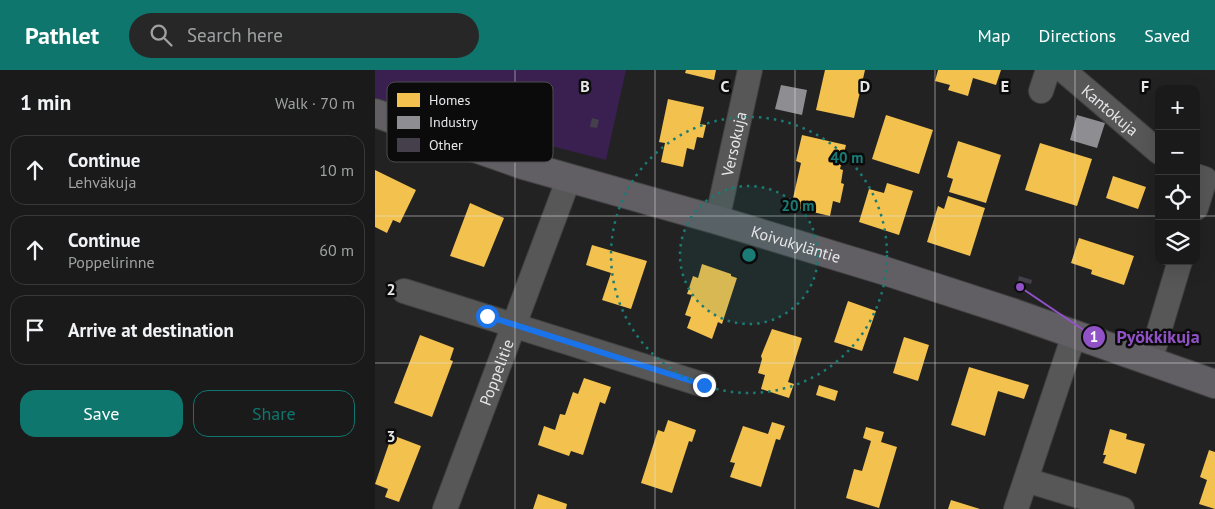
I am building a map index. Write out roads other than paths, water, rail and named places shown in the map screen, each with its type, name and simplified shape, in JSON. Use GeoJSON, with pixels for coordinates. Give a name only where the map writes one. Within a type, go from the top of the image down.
{"type":"FeatureCollection","features":[{"type":"Feature","properties":{"kind":"main road","name":"Koivukyläntie"},"geometry":{"type":"LineString","coordinates":[[375,113],[387,117]]}},
{"type":"Feature","properties":{"kind":"main road","name":"Koivukyläntie"},"geometry":{"type":"LineString","coordinates":[[514,162],[882,270],[1215,384]]}},
{"type":"Feature","properties":{"kind":"street","name":"Versokuja"},"geometry":{"type":"LineString","coordinates":[[717,220],[750,70]]}},
{"type":"Feature","properties":{"kind":"street","name":"Kantokuja"},"geometry":{"type":"LineString","coordinates":[[1063,70],[1155,149]]}},
{"type":"Feature","properties":{"kind":"street"},"geometry":{"type":"LineString","coordinates":[[1200,193],[1205,175]]}},
{"type":"Feature","properties":{"kind":"street","name":"Poppelitie"},"geometry":{"type":"LineString","coordinates":[[445,509],[569,178]]}},
{"type":"Feature","properties":{"kind":"street"},"geometry":{"type":"LineString","coordinates":[[1150,361],[1179,265]]}},
{"type":"Feature","properties":{"kind":"street"},"geometry":{"type":"LineString","coordinates":[[404,291],[704,385]]}},
{"type":"Feature","properties":{"kind":"street"},"geometry":{"type":"LineString","coordinates":[[1016,509],[1074,335]]}},
{"type":"Feature","properties":{"kind":"street"},"geometry":{"type":"LineString","coordinates":[[1026,480],[1122,509]]}},
{"type":"Feature","properties":{"kind":"place","name":"Pyökkikuja"},"geometry":{"type":"Point","coordinates":[1020,287]}}]}
